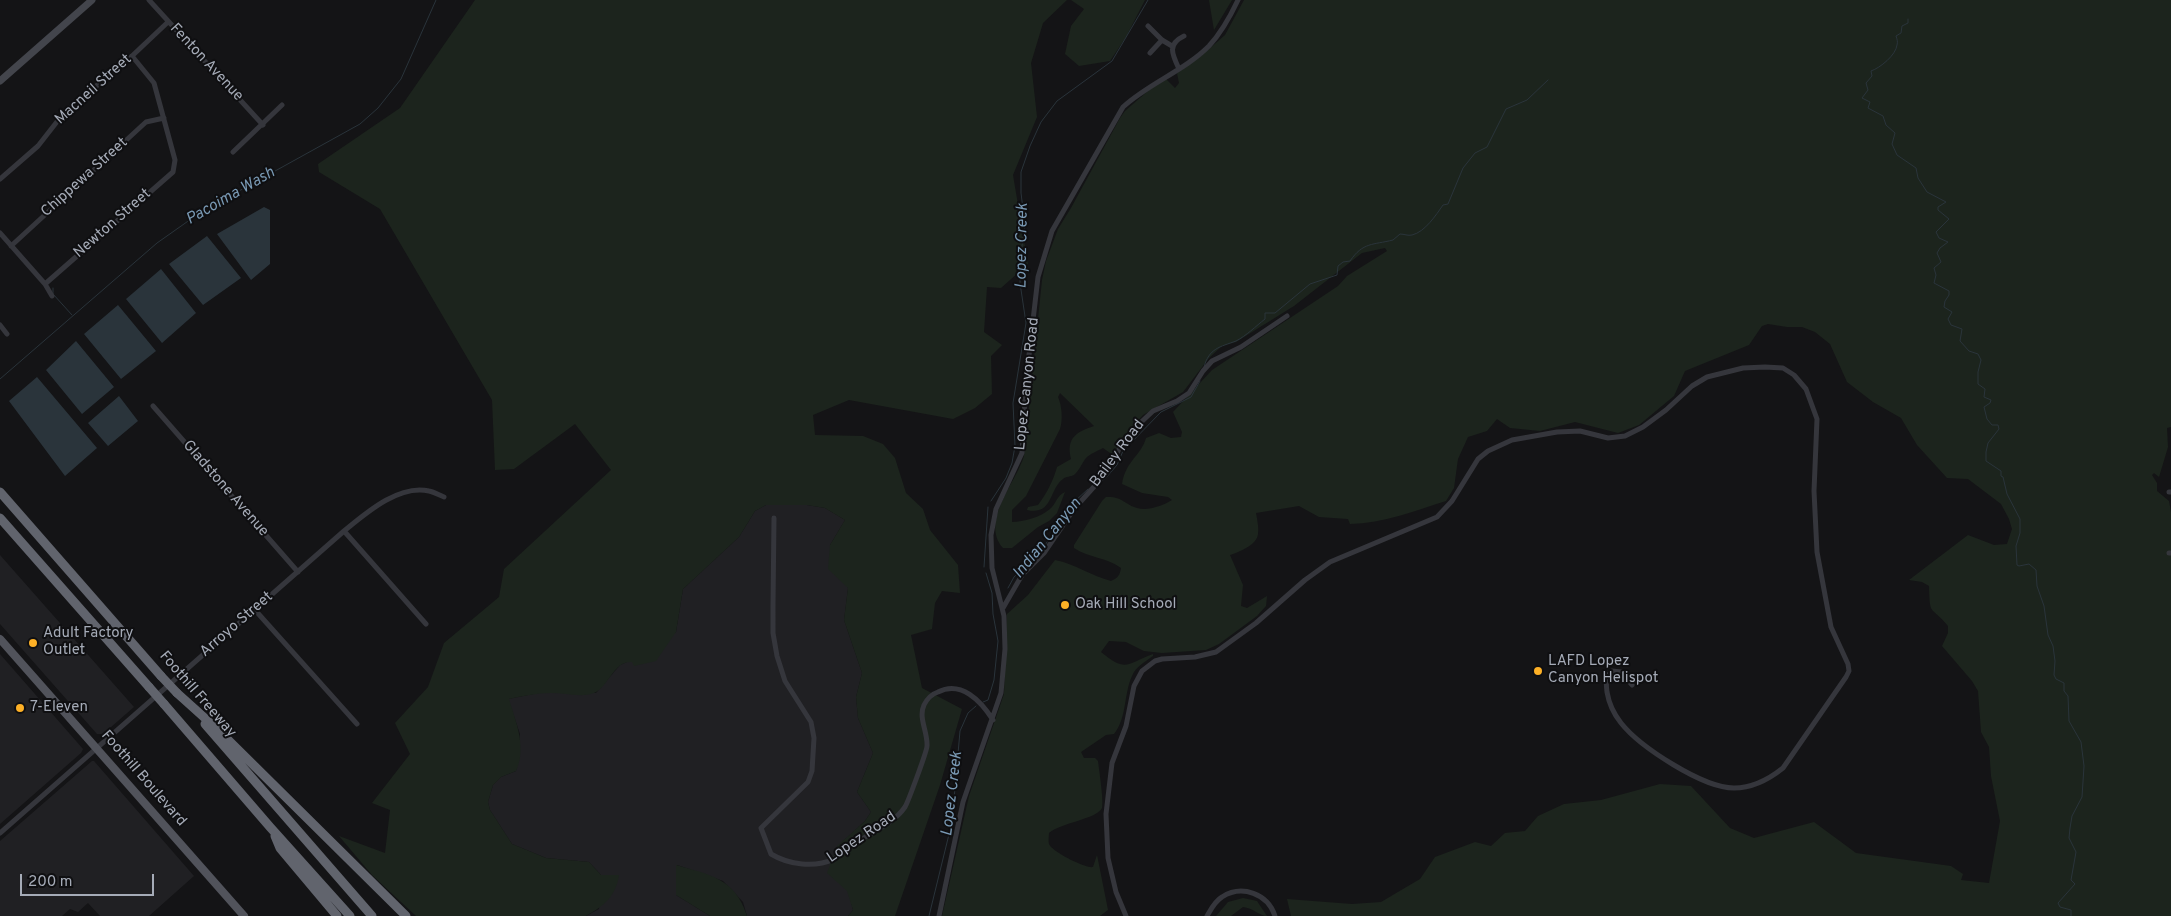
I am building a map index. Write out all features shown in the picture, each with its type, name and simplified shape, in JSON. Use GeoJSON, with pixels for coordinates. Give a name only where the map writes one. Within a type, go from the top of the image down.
{"type":"FeatureCollection","features":[{"type":"Feature","properties":{"kind":"highway","name":"Foothill Freeway"},"geometry":{"type":"LineString","coordinates":[[0,492],[372,916]]}},
{"type":"Feature","properties":{"kind":"highway","name":"Foothill Freeway"},"geometry":{"type":"LineString","coordinates":[[0,518],[350,916]]}},
{"type":"Feature","properties":{"kind":"highway"},"geometry":{"type":"LineString","coordinates":[[177,693],[217,729],[406,916]]}},
{"type":"Feature","properties":{"kind":"highway"},"geometry":{"type":"LineString","coordinates":[[270,827],[280,848],[338,916]]}},
{"type":"Feature","properties":{"kind":"main road","name":"Foothill Boulevard"},"geometry":{"type":"LineString","coordinates":[[0,639],[244,916]]}},
{"type":"Feature","properties":{"kind":"street"},"geometry":{"type":"LineString","coordinates":[[0,81],[92,0]]}},
{"type":"Feature","properties":{"kind":"street","name":"Fenton Avenue"},"geometry":{"type":"LineString","coordinates":[[149,0],[263,125]]}},
{"type":"Feature","properties":{"kind":"street","name":"Lopez Canyon Road"},"geometry":{"type":"LineString","coordinates":[[939,916],[963,802],[999,703],[1003,681],[1005,649],[1003,608],[992,568],[990,550],[992,522],[998,502],[1022,453],[1026,382],[1034,329],[1036,286],[1043,258],[1052,232],[1123,107],[1208,46],[1224,28],[1238,0]]}},
{"type":"Feature","properties":{"kind":"street","name":"Macneil Street"},"geometry":{"type":"LineString","coordinates":[[0,178],[38,146],[63,114],[132,56],[168,22]]}},
{"type":"Feature","properties":{"kind":"street"},"geometry":{"type":"LineString","coordinates":[[1148,26],[1162,40],[1172,46]]}},
{"type":"Feature","properties":{"kind":"street"},"geometry":{"type":"LineString","coordinates":[[1178,69],[1172,53],[1172,46],[1184,36]]}},
{"type":"Feature","properties":{"kind":"street"},"geometry":{"type":"LineString","coordinates":[[1150,53],[1162,40]]}},
{"type":"Feature","properties":{"kind":"street"},"geometry":{"type":"LineString","coordinates":[[132,56],[154,83],[164,118]]}},
{"type":"Feature","properties":{"kind":"street"},"geometry":{"type":"LineString","coordinates":[[233,152],[282,105]]}},
{"type":"Feature","properties":{"kind":"street","name":"Newton Street"},"geometry":{"type":"LineString","coordinates":[[45,284],[173,172],[176,160],[164,118]]}},
{"type":"Feature","properties":{"kind":"street","name":"Chippewa Street"},"geometry":{"type":"LineString","coordinates":[[11,246],[146,122],[164,118]]}},
{"type":"Feature","properties":{"kind":"street"},"geometry":{"type":"LineString","coordinates":[[0,233],[45,284],[52,296]]}},
{"type":"Feature","properties":{"kind":"street","name":"Bailey Road"},"geometry":{"type":"LineString","coordinates":[[1003,608],[1019,578],[1044,553],[1074,509],[1110,470],[1120,447],[1137,426],[1153,410],[1177,401],[1189,393],[1212,361],[1241,348],[1287,316]]}},
{"type":"Feature","properties":{"kind":"street"},"geometry":{"type":"LineString","coordinates":[[0,325],[7,334]]}},
{"type":"Feature","properties":{"kind":"street"},"geometry":{"type":"LineString","coordinates":[[1126,916],[1116,892],[1108,858],[1106,814],[1112,763],[1126,726],[1134,686],[1137,678],[1148,665],[1162,659],[1195,657],[1216,652],[1256,623],[1305,580],[1330,562],[1438,517],[1452,501],[1478,459],[1499,445],[1512,440],[1557,432],[1580,431],[1608,438],[1624,436],[1659,416],[1692,386],[1707,377],[1743,368],[1783,368],[1794,375],[1806,389],[1817,419],[1814,491],[1817,552],[1831,626],[1848,664],[1849,671],[1783,768],[1771,778],[1753,786],[1733,788],[1712,784],[1665,761],[1622,724],[1612,711],[1608,700],[1606,681],[1612,671],[1621,672],[1632,685]]}},
{"type":"Feature","properties":{"kind":"street","name":"Gladstone Avenue"},"geometry":{"type":"LineString","coordinates":[[153,406],[298,572]]}},
{"type":"Feature","properties":{"kind":"street","name":"Arroyo Street"},"geometry":{"type":"LineString","coordinates":[[0,833],[344,530],[379,503],[407,492],[427,491],[444,497]]}},
{"type":"Feature","properties":{"kind":"street","name":"Lopez Road"},"geometry":{"type":"LineString","coordinates":[[774,518],[773,633],[785,681],[814,729],[812,771],[808,782],[788,804],[760,828],[768,849],[775,857],[810,865],[825,863],[884,826],[904,808],[927,751],[922,712],[933,694],[952,688],[964,691],[985,709],[993,720]]}},
{"type":"Feature","properties":{"kind":"street"},"geometry":{"type":"LineString","coordinates":[[344,530],[426,624]]}},
{"type":"Feature","properties":{"kind":"street"},"geometry":{"type":"LineString","coordinates":[[255,610],[357,724]]}},
{"type":"Feature","properties":{"kind":"street"},"geometry":{"type":"LineString","coordinates":[[1208,916],[1221,897],[1231,892],[1242,891],[1258,895],[1265,900],[1275,916]]}},
{"type":"Feature","properties":{"kind":"shaded area"},"geometry":{"type":"Polygon","coordinates":[[[475,0],[1067,0],[1043,23],[1031,63],[1037,117],[1013,175],[1028,264],[1001,288],[987,287],[984,332],[1002,345],[991,356],[992,394],[975,408],[953,419],[849,400],[813,415],[815,435],[863,436],[883,444],[895,458],[906,493],[923,509],[930,530],[958,565],[960,593],[942,591],[935,603],[932,629],[911,635],[922,688],[962,709],[940,785],[895,916],[848,916],[853,910],[847,891],[827,873],[837,846],[865,821],[871,812],[857,792],[873,753],[858,718],[856,697],[862,673],[844,620],[848,588],[828,569],[830,545],[845,520],[825,508],[807,505],[766,505],[755,511],[739,537],[683,589],[676,632],[656,661],[634,666],[632,662],[620,666],[604,685],[594,693],[578,695],[546,693],[509,699],[519,735],[521,753],[516,771],[501,777],[493,785],[488,802],[490,810],[512,844],[546,858],[589,862],[601,875],[619,875],[612,895],[598,908],[586,916],[416,916],[372,875],[339,836],[385,853],[390,810],[372,803],[410,754],[395,723],[428,687],[444,643],[499,597],[504,569],[611,470],[575,424],[514,469],[495,470],[492,400],[380,209],[319,172],[318,164],[400,108],[475,0]]]}},
{"type":"Feature","properties":{"kind":"shaded area"},"geometry":{"type":"Polygon","coordinates":[[[1071,0],[1145,0],[1126,37],[1110,61],[1079,66],[1065,54],[1071,26],[1084,9],[1071,0]]]}},
{"type":"Feature","properties":{"kind":"shaded area"},"geometry":{"type":"Polygon","coordinates":[[[1209,0],[1232,0],[1214,30],[1209,0]]]}},
{"type":"Feature","properties":{"kind":"shaded area"},"geometry":{"type":"Polygon","coordinates":[[[1244,0],[2171,0],[2171,427],[2167,428],[2168,447],[2159,477],[2154,473],[2152,475],[2157,483],[2157,491],[2169,501],[2171,512],[2171,916],[1291,916],[1287,899],[1352,904],[1381,902],[1420,879],[1435,857],[1475,842],[1491,846],[1505,833],[1525,831],[1538,816],[1564,804],[1601,800],[1660,784],[1691,786],[1730,828],[1754,838],[1814,822],[1856,853],[1951,866],[1963,874],[1961,880],[1989,883],[2000,821],[1991,776],[1989,747],[1981,732],[1978,691],[1972,681],[1942,646],[1948,633],[1948,626],[1932,610],[1929,586],[1922,582],[1909,580],[1968,535],[1994,545],[2007,544],[2012,529],[2009,519],[2001,504],[1968,479],[1947,478],[1917,445],[1901,418],[1873,402],[1847,382],[1830,344],[1815,332],[1802,327],[1768,324],[1762,326],[1749,345],[1685,371],[1674,396],[1639,425],[1618,433],[1575,422],[1540,431],[1510,428],[1497,419],[1487,431],[1468,437],[1458,459],[1454,488],[1446,501],[1387,519],[1350,524],[1348,519],[1319,517],[1299,506],[1256,513],[1257,538],[1247,548],[1230,555],[1243,585],[1241,606],[1247,608],[1267,596],[1266,606],[1257,616],[1219,644],[1206,650],[1162,653],[1144,651],[1126,642],[1109,641],[1101,652],[1116,663],[1127,665],[1153,654],[1153,656],[1134,672],[1128,687],[1124,712],[1114,734],[1106,735],[1081,752],[1084,758],[1095,758],[1098,761],[1102,808],[1093,815],[1061,826],[1049,833],[1049,844],[1062,855],[1089,867],[1093,867],[1097,855],[1108,910],[1100,916],[942,916],[969,796],[1004,694],[1007,614],[1028,595],[1055,560],[1070,564],[1111,581],[1117,577],[1121,568],[1116,564],[1085,554],[1074,548],[1074,545],[1106,497],[1116,498],[1141,509],[1155,507],[1172,500],[1168,497],[1142,493],[1122,484],[1127,469],[1146,438],[1159,433],[1171,438],[1181,437],[1182,432],[1173,412],[1212,370],[1338,286],[1347,276],[1387,251],[1385,248],[1362,253],[1294,306],[1236,342],[1222,346],[1209,358],[1183,392],[1143,415],[1123,437],[1113,455],[1103,448],[1090,455],[1074,475],[1064,478],[1058,483],[1050,500],[1042,509],[1035,511],[1027,510],[1028,507],[1038,505],[1054,477],[1057,467],[1071,459],[1070,446],[1074,437],[1094,426],[1060,393],[1058,397],[1062,421],[1060,429],[1026,496],[1012,510],[1012,522],[1037,517],[1050,509],[1060,495],[1065,492],[1057,513],[1049,521],[1038,527],[1012,548],[1003,548],[997,537],[995,526],[997,514],[1024,456],[1042,280],[1046,261],[1058,229],[1125,111],[1149,90],[1166,79],[1175,88],[1179,83],[1177,73],[1201,56],[1225,35],[1244,0]]]}},
{"type":"Feature","properties":{"kind":"shaded area"},"geometry":{"type":"Polygon","coordinates":[[[264,207],[270,210],[270,264],[251,280],[217,234],[264,207]]]}},
{"type":"Feature","properties":{"kind":"shaded area"},"geometry":{"type":"Polygon","coordinates":[[[207,236],[241,278],[203,305],[169,264],[207,236]]]}},
{"type":"Feature","properties":{"kind":"shaded area"},"geometry":{"type":"Polygon","coordinates":[[[161,269],[196,313],[162,343],[126,299],[161,269]]]}},
{"type":"Feature","properties":{"kind":"shaded area"},"geometry":{"type":"Polygon","coordinates":[[[118,305],[156,351],[121,379],[84,334],[118,305]]]}},
{"type":"Feature","properties":{"kind":"shaded area"},"geometry":{"type":"Polygon","coordinates":[[[76,341],[114,387],[82,414],[46,370],[76,341]]]}},
{"type":"Feature","properties":{"kind":"shaded area"},"geometry":{"type":"Polygon","coordinates":[[[37,377],[97,448],[65,476],[9,401],[37,377]]]}},
{"type":"Feature","properties":{"kind":"shaded area"},"geometry":{"type":"Polygon","coordinates":[[[119,396],[138,421],[108,446],[88,423],[119,396]]]}},
{"type":"Feature","properties":{"kind":"shaded area"},"geometry":{"type":"Polygon","coordinates":[[[766,505],[807,505],[825,508],[845,520],[830,545],[848,588],[844,620],[862,673],[856,697],[858,718],[873,753],[857,792],[871,812],[865,821],[838,846],[853,910],[848,916],[747,916],[743,902],[723,881],[677,865],[676,895],[710,916],[586,916],[599,909],[601,875],[589,862],[546,858],[512,844],[490,810],[488,802],[493,785],[501,777],[516,771],[520,734],[508,699],[538,693],[596,693],[620,665],[632,662],[676,632],[683,589],[739,537],[755,511],[766,505]]]}},
{"type":"Feature","properties":{"kind":"shaded area"},"geometry":{"type":"Polygon","coordinates":[[[0,555],[134,707],[103,734],[97,734],[0,624],[0,555]]]}},
{"type":"Feature","properties":{"kind":"shaded area"},"geometry":{"type":"Polygon","coordinates":[[[0,654],[83,749],[81,753],[0,824],[0,654]]]}},
{"type":"Feature","properties":{"kind":"shaded area"},"geometry":{"type":"Polygon","coordinates":[[[92,761],[194,876],[149,916],[100,916],[88,903],[78,912],[70,909],[62,916],[0,916],[0,841],[92,761]]]}},
{"type":"Feature","properties":{"kind":"shaded area"},"geometry":{"type":"Polygon","coordinates":[[[676,865],[720,880],[736,893],[747,916],[710,916],[676,895],[676,865]]]}},
{"type":"Feature","properties":{"kind":"shaded area"},"geometry":{"type":"Polygon","coordinates":[[[1243,898],[1257,901],[1267,916],[1243,907],[1231,916],[1216,916],[1228,902],[1243,898]]]}},
{"type":"Feature","properties":{"kind":"waterway","name":"Pacoima Wash"},"geometry":{"type":"LineString","coordinates":[[0,379],[157,243],[201,212],[360,124],[378,108],[401,79],[436,0]]}},
{"type":"Feature","properties":{"kind":"waterway","name":"Lopez Creek"},"geometry":{"type":"LineString","coordinates":[[991,501],[1006,478],[1012,463],[1015,446],[1013,403],[1026,323],[1020,283],[1021,253],[1025,225],[1021,193],[1021,172],[1041,122],[1057,101],[1112,61],[1148,0]]}},
{"type":"Feature","properties":{"kind":"waterway"},"geometry":{"type":"LineString","coordinates":[[1908,19],[1908,23],[1902,26],[1901,33],[1896,36],[1897,44],[1894,53],[1883,64],[1871,71],[1872,76],[1866,83],[1868,90],[1862,98],[1870,102],[1868,108],[1883,116],[1886,125],[1895,133],[1892,144],[1897,155],[1916,168],[1918,178],[1927,192],[1946,202],[1938,207],[1938,210],[1949,219],[1936,232],[1939,238],[1948,242],[1937,253],[1941,262],[1934,268],[1936,275],[1934,283],[1949,291],[1944,307],[1952,312],[1948,319],[1951,325],[1962,329],[1960,341],[1969,351],[1978,354],[1981,360],[1978,384],[1985,389],[1984,397],[1991,400],[1984,407],[1987,419],[1992,425],[1998,425],[1999,429],[1988,443],[1986,461],[2001,471],[2007,494],[2020,519],[2020,533],[2016,546],[2017,565],[2029,564],[2036,570],[2037,586],[2044,606],[2048,635],[2053,646],[2054,675],[2056,679],[2064,683],[2064,691],[2068,696],[2069,721],[2081,742],[2084,766],[2082,797],[2072,816],[2069,838],[2076,852],[2071,880],[2075,884],[2058,903],[2060,907],[2071,910],[2071,916]]}},
{"type":"Feature","properties":{"kind":"waterway"},"geometry":{"type":"LineString","coordinates":[[1204,367],[1212,352],[1236,341],[1265,319],[1265,313],[1275,313],[1310,284],[1337,275],[1338,266],[1343,262],[1350,261],[1359,250],[1374,244],[1393,240],[1400,234],[1412,235],[1430,223],[1443,205],[1448,204],[1463,168],[1475,153],[1487,147],[1506,109],[1527,100],[1548,80]]}},
{"type":"Feature","properties":{"kind":"waterway"},"geometry":{"type":"LineString","coordinates":[[53,288],[53,294],[72,315]]}},
{"type":"Feature","properties":{"kind":"waterway"},"geometry":{"type":"LineString","coordinates":[[1105,479],[1117,465],[1123,451],[1161,412],[1191,397],[1200,381]]}},
{"type":"Feature","properties":{"kind":"waterway","name":"Indian Canyon"},"geometry":{"type":"LineString","coordinates":[[1008,588],[1014,577],[1043,548],[1074,502],[1088,489]]}},
{"type":"Feature","properties":{"kind":"waterway","name":"Lopez Creek"},"geometry":{"type":"LineString","coordinates":[[984,567],[988,507]]}},
{"type":"Feature","properties":{"kind":"waterway","name":"Lopez Creek"},"geometry":{"type":"LineString","coordinates":[[983,702],[988,700],[994,680],[998,641],[993,614],[992,593],[986,573]]}},
{"type":"Feature","properties":{"kind":"waterway","name":"Lopez Creek"},"geometry":{"type":"LineString","coordinates":[[929,916],[952,822],[960,731],[968,713],[976,706]]}},
{"type":"Feature","properties":{"kind":"place","name":"Oak Hill School"},"geometry":{"type":"Point","coordinates":[1065,605]}},
{"type":"Feature","properties":{"kind":"place","name":"Adult Factory Outlet"},"geometry":{"type":"Point","coordinates":[33,643]}},
{"type":"Feature","properties":{"kind":"place","name":"LAFD Lopez Canyon Helispot"},"geometry":{"type":"Point","coordinates":[1538,671]}},
{"type":"Feature","properties":{"kind":"place","name":"7-Eleven"},"geometry":{"type":"Point","coordinates":[20,708]}}]}
